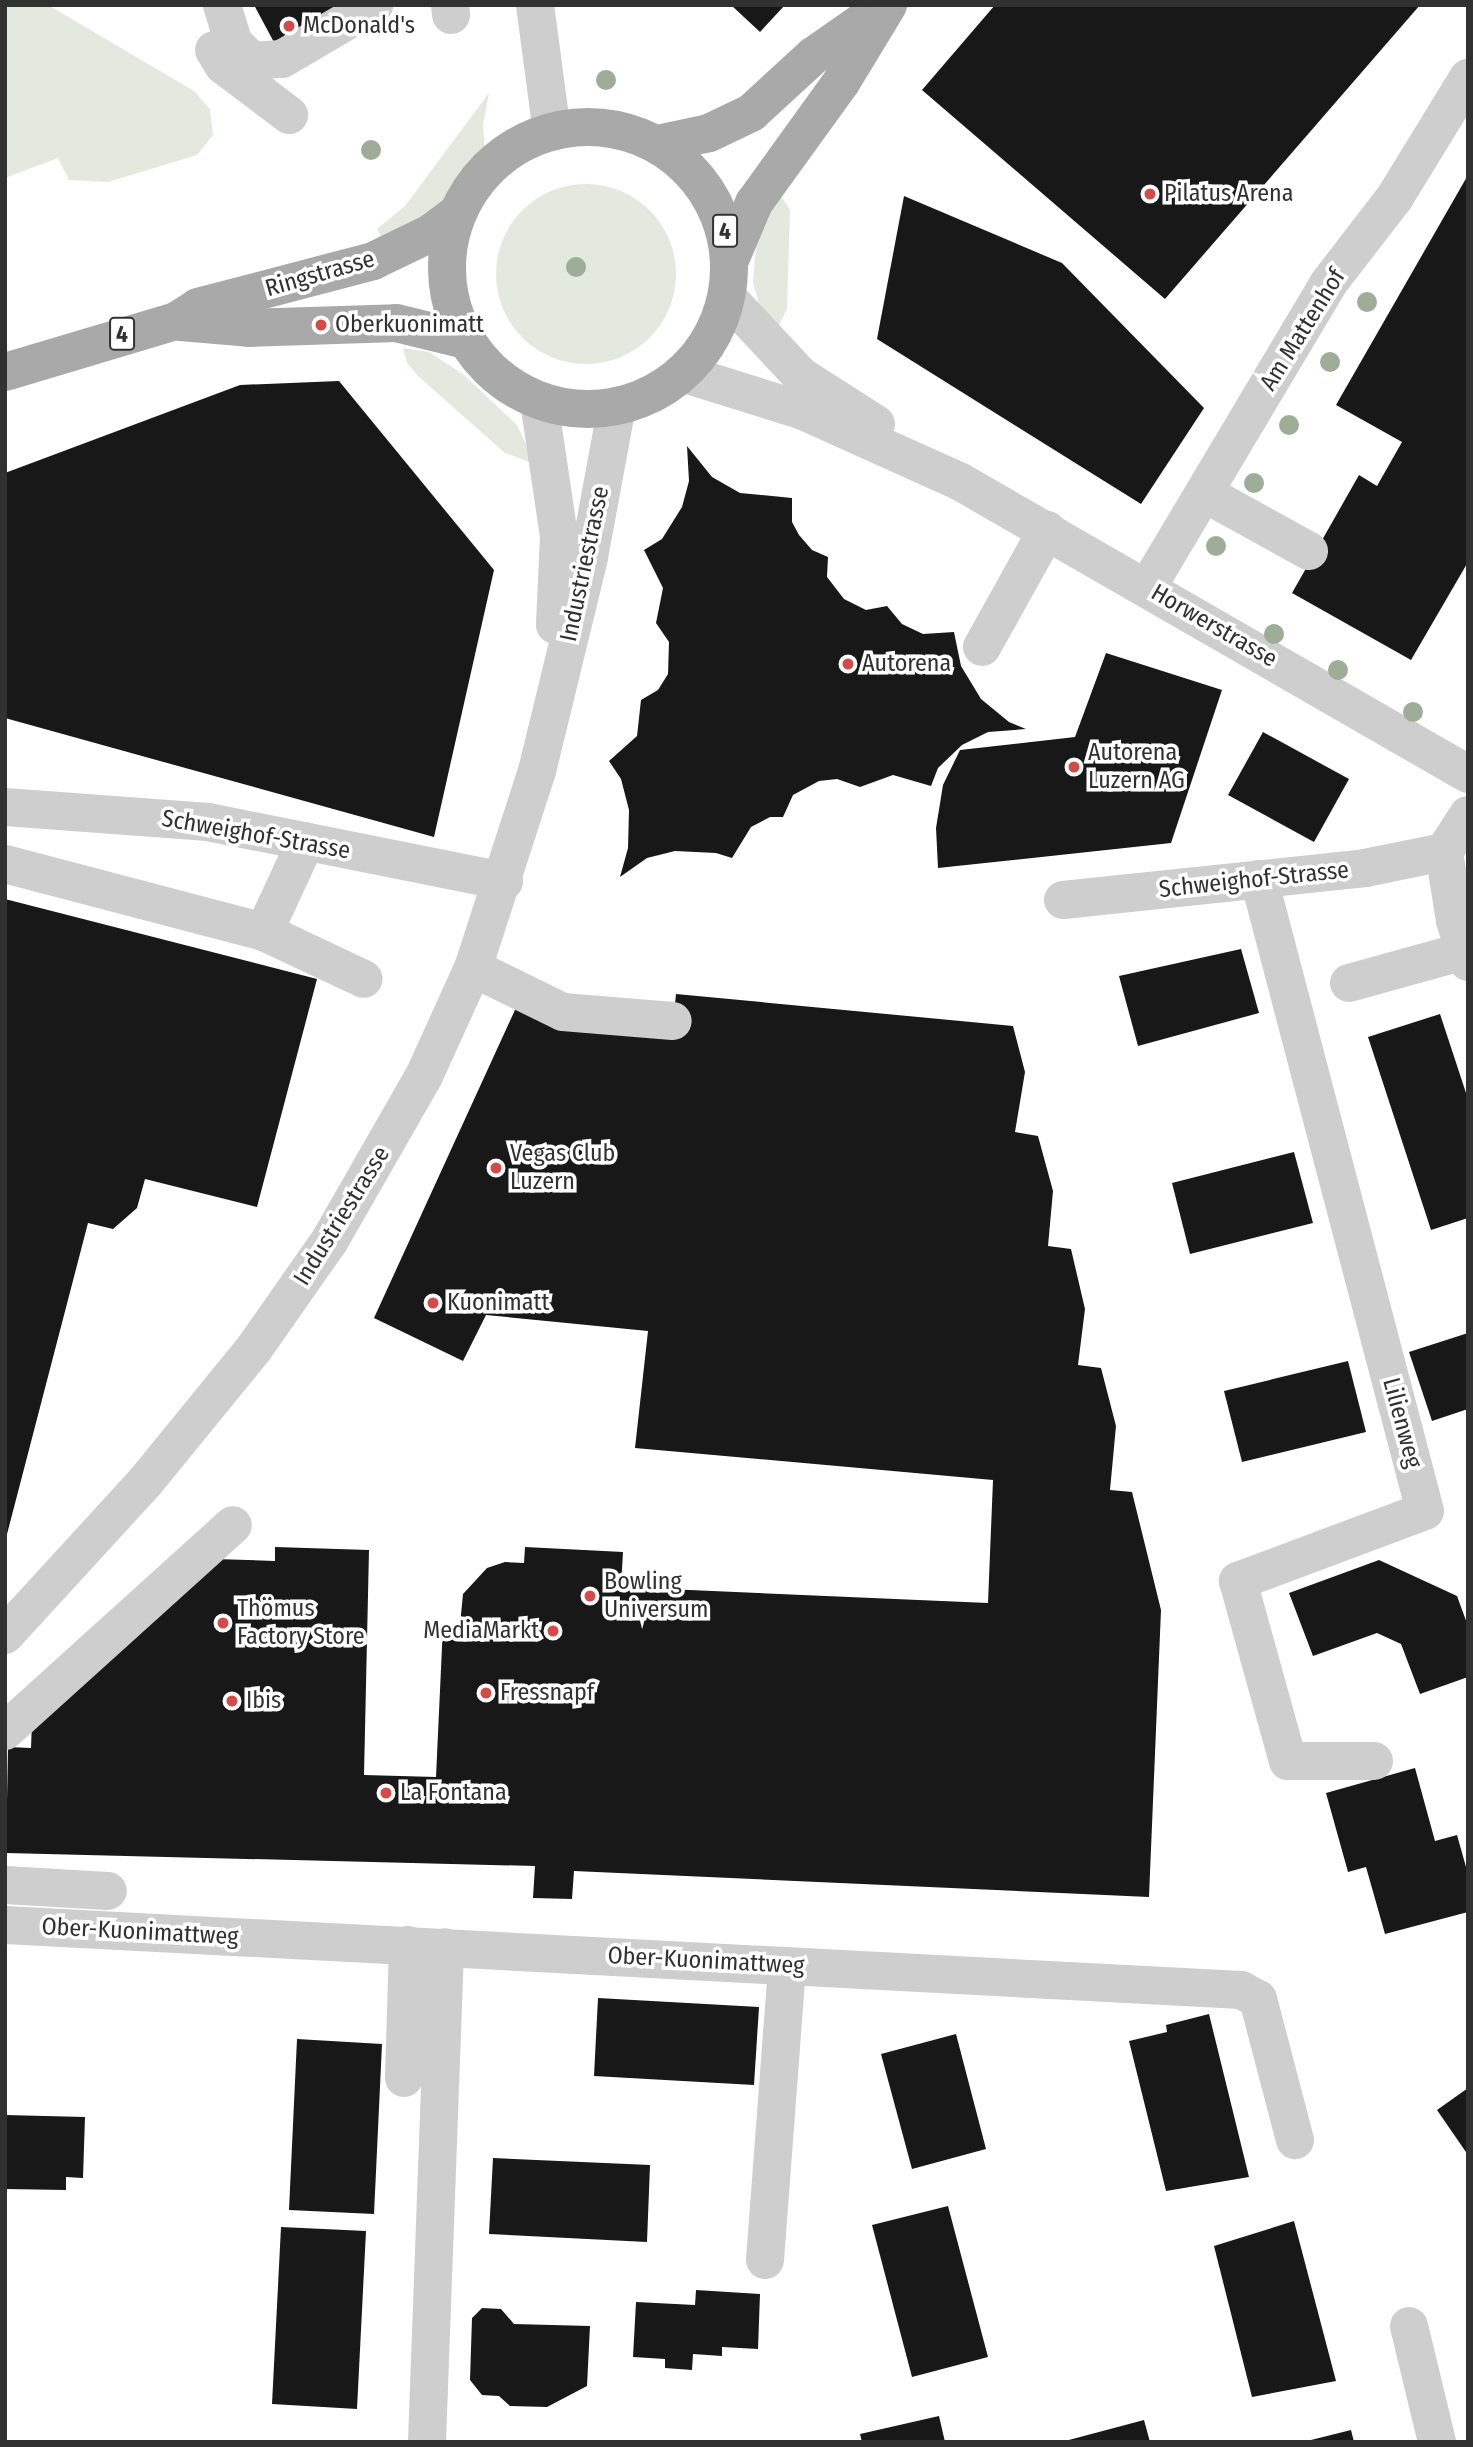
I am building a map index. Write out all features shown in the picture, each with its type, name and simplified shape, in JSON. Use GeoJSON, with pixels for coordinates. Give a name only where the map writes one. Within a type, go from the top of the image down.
{"type":"FeatureCollection","features":[{"type":"Feature","properties":{"kind":"main road","name":"4"},"geometry":{"type":"LineString","coordinates":[[657,144],[709,133],[751,113],[813,56],[887,5]]}},
{"type":"Feature","properties":{"kind":"main road","name":"4"},"geometry":{"type":"LineString","coordinates":[[730,260],[754,203],[842,82],[887,5]]}},
{"type":"Feature","properties":{"kind":"main road","name":"4"},"geometry":{"type":"LineString","coordinates":[[606,128],[657,144],[694,173],[709,192],[723,225],[730,260],[727,298],[703,352],[682,373],[652,394],[617,406],[578,409],[539,401],[498,376],[466,340],[448,287],[448,249],[458,213],[489,167],[518,146],[552,132],[606,128]]}},
{"type":"Feature","properties":{"kind":"main road","name":"Ringstrasse"},"geometry":{"type":"LineString","coordinates":[[5,372],[176,321],[198,307],[373,261],[431,233],[458,213]]}},
{"type":"Feature","properties":{"kind":"main road","name":"Ringstrasse"},"geometry":{"type":"LineString","coordinates":[[176,321],[249,328],[396,323],[466,340]]}},
{"type":"Feature","properties":{"kind":"street"},"geometry":{"type":"LineString","coordinates":[[201,5],[202,29],[223,65],[289,115]]}},
{"type":"Feature","properties":{"kind":"street"},"geometry":{"type":"LineString","coordinates":[[222,5],[233,43],[252,61],[282,58],[374,5]]}},
{"type":"Feature","properties":{"kind":"street"},"geometry":{"type":"LineString","coordinates":[[535,5],[552,132]]}},
{"type":"Feature","properties":{"kind":"street","name":"Am Mattenhof"},"geometry":{"type":"LineString","coordinates":[[1147,588],[1328,284],[1395,197],[1468,78]]}},
{"type":"Feature","properties":{"kind":"street","name":"Horwerstrasse"},"geometry":{"type":"LineString","coordinates":[[727,298],[801,376],[959,481],[1468,774]]}},
{"type":"Feature","properties":{"kind":"street","name":"Horwerstrasse"},"geometry":{"type":"LineString","coordinates":[[682,373],[803,411],[959,481]]}},
{"type":"Feature","properties":{"kind":"street","name":"Industriestrasse"},"geometry":{"type":"LineString","coordinates":[[539,401],[559,537],[548,722]]}},
{"type":"Feature","properties":{"kind":"street","name":"Industriestrasse"},"geometry":{"type":"LineString","coordinates":[[5,1635],[174,1447],[287,1303],[399,1125],[473,968],[504,881],[548,722],[589,557],[617,406]]}},
{"type":"Feature","properties":{"kind":"street"},"geometry":{"type":"LineString","coordinates":[[1204,493],[1309,551]]}},
{"type":"Feature","properties":{"kind":"street"},"geometry":{"type":"LineString","coordinates":[[982,647],[1047,530]]}},
{"type":"Feature","properties":{"kind":"street","name":"Schweighof-Strasse"},"geometry":{"type":"LineString","coordinates":[[5,807],[161,816],[306,841],[398,863],[504,881]]}},
{"type":"Feature","properties":{"kind":"street"},"geometry":{"type":"LineString","coordinates":[[1349,983],[1466,957],[1444,852],[1468,814]]}},
{"type":"Feature","properties":{"kind":"street"},"geometry":{"type":"LineString","coordinates":[[264,932],[306,841]]}},
{"type":"Feature","properties":{"kind":"street","name":"Schweighof-Strasse"},"geometry":{"type":"LineString","coordinates":[[1063,900],[1365,868],[1444,852]]}},
{"type":"Feature","properties":{"kind":"street"},"geometry":{"type":"LineString","coordinates":[[5,864],[264,932],[363,979]]}},
{"type":"Feature","properties":{"kind":"street","name":"Lilienweg"},"geometry":{"type":"LineString","coordinates":[[1259,879],[1425,1511],[1238,1581],[1288,1761],[1374,1761]]}},
{"type":"Feature","properties":{"kind":"street"},"geometry":{"type":"LineString","coordinates":[[473,968],[563,1012],[673,1021]]}},
{"type":"Feature","properties":{"kind":"street"},"geometry":{"type":"LineString","coordinates":[[5,1731],[233,1525]]}},
{"type":"Feature","properties":{"kind":"street"},"geometry":{"type":"LineString","coordinates":[[5,1885],[108,1891]]}},
{"type":"Feature","properties":{"kind":"street","name":"Ober-Kuonimattweg"},"geometry":{"type":"LineString","coordinates":[[5,1925],[1241,1990],[1258,1999],[1296,2140]]}},
{"type":"Feature","properties":{"kind":"street"},"geometry":{"type":"LineString","coordinates":[[404,2078],[408,1945]]}},
{"type":"Feature","properties":{"kind":"street"},"geometry":{"type":"LineString","coordinates":[[427,2442],[446,1947]]}},
{"type":"Feature","properties":{"kind":"street"},"geometry":{"type":"LineString","coordinates":[[765,2260],[787,1966]]}},
{"type":"Feature","properties":{"kind":"street"},"geometry":{"type":"LineString","coordinates":[[1409,2326],[1437,2442]]}},
{"type":"Feature","properties":{"kind":"shaded area"},"geometry":{"type":"Polygon","coordinates":[[[5,5],[48,5],[194,91],[210,109],[213,135],[197,155],[108,182],[69,180],[58,158],[5,178],[5,5]]]}},
{"type":"Feature","properties":{"kind":"shaded area"},"geometry":{"type":"Polygon","coordinates":[[[489,93],[483,125],[485,150],[435,218],[389,252],[377,229],[405,206],[489,93]]]}},
{"type":"Feature","properties":{"kind":"shaded area"},"geometry":{"type":"Polygon","coordinates":[[[586,184],[604,185],[621,191],[650,210],[669,239],[675,256],[675,292],[669,309],[650,338],[621,357],[604,363],[586,364],[568,363],[551,357],[522,338],[503,309],[497,292],[496,274],[497,256],[503,239],[522,210],[551,191],[568,185],[586,184]]]}},
{"type":"Feature","properties":{"kind":"shaded area"},"geometry":{"type":"Polygon","coordinates":[[[778,191],[790,210],[787,309],[775,333],[761,311],[753,282],[757,235],[778,191]]]}},
{"type":"Feature","properties":{"kind":"shaded area"},"geometry":{"type":"Polygon","coordinates":[[[403,348],[429,352],[464,375],[517,425],[535,464],[505,453],[418,376],[407,363],[403,348]]]}},
{"type":"Feature","properties":{"kind":"building","name":"McDonald's"},"geometry":{"type":"Polygon","coordinates":[[[254,5],[351,5],[276,46],[254,5]]]}},
{"type":"Feature","properties":{"kind":"building"},"geometry":{"type":"Polygon","coordinates":[[[731,5],[785,5],[760,32],[731,5]]]}},
{"type":"Feature","properties":{"kind":"building","name":"Pilatus Arena"},"geometry":{"type":"Polygon","coordinates":[[[995,5],[1420,5],[1165,299],[922,90],[995,5]]]}},
{"type":"Feature","properties":{"kind":"building"},"geometry":{"type":"Polygon","coordinates":[[[1468,175],[1468,562],[1411,660],[1292,593],[1359,475],[1377,486],[1402,442],[1336,405],[1468,175]]]}},
{"type":"Feature","properties":{"kind":"building"},"geometry":{"type":"Polygon","coordinates":[[[904,196],[1062,263],[1204,408],[1141,504],[877,339],[904,196]]]}},
{"type":"Feature","properties":{"kind":"building"},"geometry":{"type":"Polygon","coordinates":[[[339,381],[494,570],[434,837],[5,718],[5,473],[240,385],[339,381]]]}},
{"type":"Feature","properties":{"kind":"building"},"geometry":{"type":"Polygon","coordinates":[[[687,446],[712,477],[740,493],[792,498],[792,522],[812,550],[828,557],[827,577],[844,599],[866,610],[887,606],[902,624],[923,634],[954,632],[961,666],[981,699],[1009,722],[1026,729],[988,732],[962,745],[938,768],[931,786],[893,775],[860,787],[837,779],[819,781],[793,795],[783,817],[770,817],[751,827],[732,858],[716,853],[675,851],[647,858],[620,877],[628,848],[629,810],[621,779],[609,761],[637,736],[641,700],[658,690],[668,674],[669,642],[656,623],[663,588],[644,550],[662,539],[682,507],[689,481],[687,446]]]}},
{"type":"Feature","properties":{"kind":"building","name":"Autorena Luzern AG"},"geometry":{"type":"Polygon","coordinates":[[[1106,653],[1222,690],[1171,843],[938,868],[936,828],[943,785],[960,750],[1075,737],[1106,653]]]}},
{"type":"Feature","properties":{"kind":"building"},"geometry":{"type":"Polygon","coordinates":[[[1263,732],[1349,779],[1314,842],[1228,795],[1263,732]]]}},
{"type":"Feature","properties":{"kind":"building"},"geometry":{"type":"Polygon","coordinates":[[[5,899],[317,979],[257,1207],[145,1179],[137,1208],[113,1229],[88,1223],[6,1538],[5,899]]]}},
{"type":"Feature","properties":{"kind":"building"},"geometry":{"type":"Polygon","coordinates":[[[1241,949],[1259,1013],[1138,1046],[1119,976],[1241,949]]]}},
{"type":"Feature","properties":{"kind":"building"},"geometry":{"type":"Polygon","coordinates":[[[676,994],[1013,1026],[1025,1072],[1015,1132],[1038,1136],[1053,1191],[1048,1246],[1071,1249],[1085,1309],[1078,1365],[1101,1368],[1116,1426],[1110,1490],[1132,1492],[1161,1610],[1149,1897],[574,1871],[572,1899],[533,1898],[535,1866],[6,1853],[8,1747],[31,1748],[32,1721],[215,1559],[275,1561],[275,1547],[369,1550],[364,1775],[436,1777],[443,1625],[460,1625],[463,1594],[487,1568],[505,1562],[524,1563],[525,1547],[623,1552],[621,1587],[988,1603],[993,1480],[635,1448],[648,1331],[486,1315],[463,1361],[374,1318],[520,999],[672,1034],[676,994]]]}},
{"type":"Feature","properties":{"kind":"building"},"geometry":{"type":"Polygon","coordinates":[[[1440,1014],[1468,1099],[1468,1218],[1431,1230],[1368,1037],[1440,1014]]]}},
{"type":"Feature","properties":{"kind":"building"},"geometry":{"type":"Polygon","coordinates":[[[1294,1152],[1313,1223],[1190,1254],[1172,1183],[1294,1152]]]}},
{"type":"Feature","properties":{"kind":"building"},"geometry":{"type":"Polygon","coordinates":[[[1468,1333],[1468,1409],[1432,1421],[1409,1352],[1468,1333]]]}},
{"type":"Feature","properties":{"kind":"building"},"geometry":{"type":"Polygon","coordinates":[[[1348,1361],[1366,1432],[1242,1462],[1224,1391],[1348,1361]]]}},
{"type":"Feature","properties":{"kind":"building"},"geometry":{"type":"Polygon","coordinates":[[[1379,1560],[1457,1596],[1468,1626],[1468,1677],[1420,1694],[1401,1644],[1377,1633],[1313,1656],[1289,1593],[1379,1560]]]}},
{"type":"Feature","properties":{"kind":"building"},"geometry":{"type":"Polygon","coordinates":[[[1415,1768],[1435,1841],[1457,1835],[1468,1874],[1468,1912],[1385,1934],[1366,1867],[1348,1872],[1326,1793],[1415,1768]]]}},
{"type":"Feature","properties":{"kind":"building"},"geometry":{"type":"Polygon","coordinates":[[[598,1998],[759,2007],[754,2085],[594,2076],[598,1998]]]}},
{"type":"Feature","properties":{"kind":"building"},"geometry":{"type":"Polygon","coordinates":[[[1209,2014],[1249,2177],[1166,2191],[1129,2041],[1167,2032],[1166,2025],[1209,2014]]]}},
{"type":"Feature","properties":{"kind":"building"},"geometry":{"type":"Polygon","coordinates":[[[956,2034],[986,2149],[912,2169],[881,2054],[956,2034]]]}},
{"type":"Feature","properties":{"kind":"building"},"geometry":{"type":"Polygon","coordinates":[[[297,2039],[382,2044],[374,2214],[289,2210],[297,2039]]]}},
{"type":"Feature","properties":{"kind":"building"},"geometry":{"type":"Polygon","coordinates":[[[1468,2088],[1468,2155],[1437,2110],[1468,2088]]]}},
{"type":"Feature","properties":{"kind":"building"},"geometry":{"type":"Polygon","coordinates":[[[5,2115],[85,2117],[83,2178],[66,2177],[66,2190],[5,2189],[5,2115]]]}},
{"type":"Feature","properties":{"kind":"building"},"geometry":{"type":"Polygon","coordinates":[[[493,2158],[650,2165],[647,2242],[489,2234],[493,2158]]]}},
{"type":"Feature","properties":{"kind":"building"},"geometry":{"type":"Polygon","coordinates":[[[948,2206],[988,2357],[912,2377],[872,2225],[948,2206]]]}},
{"type":"Feature","properties":{"kind":"building"},"geometry":{"type":"Polygon","coordinates":[[[1294,2221],[1336,2381],[1252,2397],[1214,2246],[1294,2221]]]}},
{"type":"Feature","properties":{"kind":"building"},"geometry":{"type":"Polygon","coordinates":[[[281,2227],[366,2231],[357,2409],[272,2404],[281,2227]]]}},
{"type":"Feature","properties":{"kind":"building"},"geometry":{"type":"Polygon","coordinates":[[[696,2290],[760,2294],[758,2349],[722,2347],[722,2356],[693,2354],[692,2370],[665,2368],[665,2359],[633,2357],[636,2302],[695,2305],[696,2290]]]}},
{"type":"Feature","properties":{"kind":"building"},"geometry":{"type":"Polygon","coordinates":[[[482,2308],[501,2309],[514,2324],[590,2326],[587,2386],[547,2407],[510,2406],[499,2396],[482,2395],[470,2380],[472,2318],[482,2308]]]}},
{"type":"Feature","properties":{"kind":"building"},"geometry":{"type":"Polygon","coordinates":[[[939,2416],[945,2442],[862,2442],[860,2434],[939,2416]]]}},
{"type":"Feature","properties":{"kind":"building"},"geometry":{"type":"Polygon","coordinates":[[[1144,2420],[1150,2442],[1065,2442],[1065,2441],[1144,2420]]]}},
{"type":"Feature","properties":{"kind":"building"},"geometry":{"type":"Polygon","coordinates":[[[1351,2430],[1354,2442],[1307,2441],[1351,2430]]]}},
{"type":"Feature","properties":{"kind":"place","name":"McDonald's"},"geometry":{"type":"Point","coordinates":[289,26]}},
{"type":"Feature","properties":{"kind":"place","name":"Pilatus Arena"},"geometry":{"type":"Point","coordinates":[1150,194]}},
{"type":"Feature","properties":{"kind":"place","name":"Oberkuonimatt"},"geometry":{"type":"Point","coordinates":[321,325]}},
{"type":"Feature","properties":{"kind":"place","name":"Autorena"},"geometry":{"type":"Point","coordinates":[848,664]}},
{"type":"Feature","properties":{"kind":"place","name":"Autorena Luzern AG"},"geometry":{"type":"Point","coordinates":[1074,767]}},
{"type":"Feature","properties":{"kind":"place","name":"Vegas Club Luzern"},"geometry":{"type":"Point","coordinates":[496,1168]}},
{"type":"Feature","properties":{"kind":"place","name":"Kuonimatt"},"geometry":{"type":"Point","coordinates":[433,1303]}},
{"type":"Feature","properties":{"kind":"place","name":"Bowling Universum"},"geometry":{"type":"Point","coordinates":[590,1596]}},
{"type":"Feature","properties":{"kind":"place","name":"Thömus Factory Store"},"geometry":{"type":"Point","coordinates":[223,1623]}},
{"type":"Feature","properties":{"kind":"place","name":"MediaMarkt"},"geometry":{"type":"Point","coordinates":[553,1631]}},
{"type":"Feature","properties":{"kind":"place","name":"Fressnapf"},"geometry":{"type":"Point","coordinates":[486,1693]}},
{"type":"Feature","properties":{"kind":"place","name":"Ibis"},"geometry":{"type":"Point","coordinates":[232,1701]}},
{"type":"Feature","properties":{"kind":"place","name":"La Fontana"},"geometry":{"type":"Point","coordinates":[386,1793]}}]}
